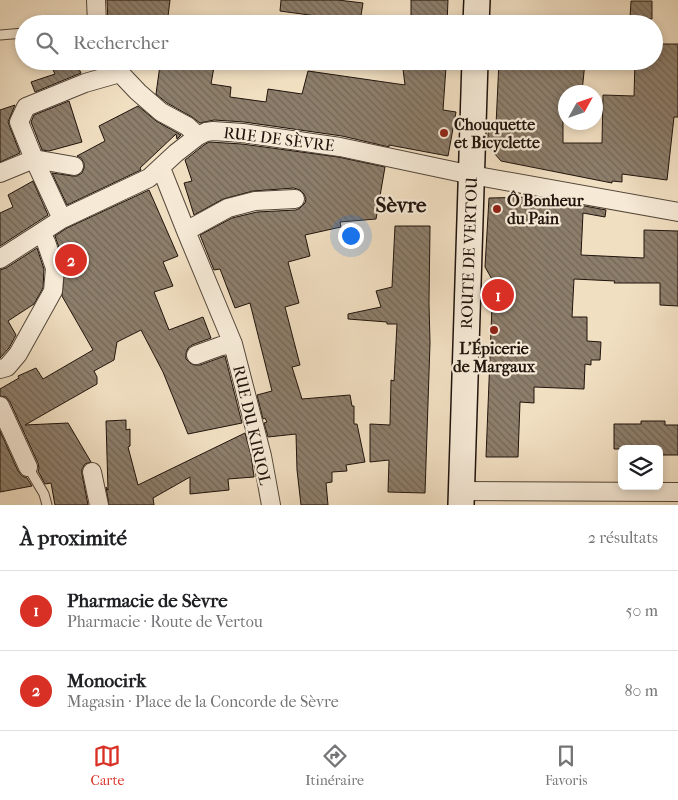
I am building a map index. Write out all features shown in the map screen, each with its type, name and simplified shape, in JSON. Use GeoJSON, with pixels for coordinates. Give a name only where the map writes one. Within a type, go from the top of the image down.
{"type":"FeatureCollection","features":[{"type":"Feature","properties":{"kind":"main road"},"geometry":{"type":"LineString","coordinates":[[476,15],[477,0]]}},
{"type":"Feature","properties":{"kind":"main road","name":"ROUTE DE VERTOU"},"geometry":{"type":"LineString","coordinates":[[461,498],[475,70]]}},
{"type":"Feature","properties":{"kind":"street"},"geometry":{"type":"LineString","coordinates":[[96,0],[97,15]]}},
{"type":"Feature","properties":{"kind":"street"},"geometry":{"type":"LineString","coordinates":[[62,219],[18,122],[26,107],[85,83],[110,70]]}},
{"type":"Feature","properties":{"kind":"street"},"geometry":{"type":"LineString","coordinates":[[119,70],[138,92],[161,112],[187,126],[198,136]]}},
{"type":"Feature","properties":{"kind":"street","name":"RUE DE SÈVRE"},"geometry":{"type":"LineString","coordinates":[[0,259],[62,219],[149,178],[176,153],[206,132],[224,132],[340,147],[472,175],[678,212]]}},
{"type":"Feature","properties":{"kind":"street"},"geometry":{"type":"LineString","coordinates":[[0,173],[34,159],[74,166]]}},
{"type":"Feature","properties":{"kind":"street","name":"RUE DU KIRIOL"},"geometry":{"type":"LineString","coordinates":[[161,168],[233,344],[262,456],[271,505]]}},
{"type":"Feature","properties":{"kind":"street"},"geometry":{"type":"LineString","coordinates":[[186,231],[228,208],[255,201],[295,199]]}},
{"type":"Feature","properties":{"kind":"street"},"geometry":{"type":"LineString","coordinates":[[0,369],[7,367],[18,354],[53,292],[55,268],[41,233]]}},
{"type":"Feature","properties":{"kind":"street","name":"RUE DU KIRIOL"},"geometry":{"type":"LineString","coordinates":[[196,355],[221,346],[233,344]]}},
{"type":"Feature","properties":{"kind":"street"},"geometry":{"type":"LineString","coordinates":[[0,406],[28,467]]}},
{"type":"Feature","properties":{"kind":"street"},"geometry":{"type":"LineString","coordinates":[[92,472],[99,505]]}},
{"type":"Feature","properties":{"kind":"street"},"geometry":{"type":"LineString","coordinates":[[461,498],[678,492]]}},
{"type":"Feature","properties":{"kind":"lane"},"geometry":{"type":"LineString","coordinates":[[0,35],[15,33]]}},
{"type":"Feature","properties":{"kind":"lane"},"geometry":{"type":"LineString","coordinates":[[28,467],[44,494],[47,505]]}},
{"type":"Feature","properties":{"kind":"building"},"geometry":{"type":"Polygon","coordinates":[[[107,0],[170,0],[168,15],[108,15],[107,0]]]}},
{"type":"Feature","properties":{"kind":"building"},"geometry":{"type":"Polygon","coordinates":[[[281,0],[338,0],[363,3],[361,15],[309,15],[280,11],[281,0]]]}},
{"type":"Feature","properties":{"kind":"building"},"geometry":{"type":"Polygon","coordinates":[[[411,0],[448,0],[447,15],[411,15],[411,0]]]}},
{"type":"Feature","properties":{"kind":"building"},"geometry":{"type":"Polygon","coordinates":[[[631,1],[652,1],[652,15],[630,15],[631,1]]]}},
{"type":"Feature","properties":{"kind":"building"},"geometry":{"type":"Polygon","coordinates":[[[663,44],[678,44],[678,117],[674,117],[667,180],[622,174],[622,182],[612,181],[612,183],[501,161],[487,145],[489,125],[496,125],[499,70],[584,70],[583,85],[558,85],[558,130],[563,130],[563,143],[602,143],[603,95],[634,96],[635,70],[663,70],[663,44]]]}},
{"type":"Feature","properties":{"kind":"building"},"geometry":{"type":"Polygon","coordinates":[[[53,70],[80,70],[81,73],[35,92],[31,82],[55,74],[53,70]]]}},
{"type":"Feature","properties":{"kind":"building"},"geometry":{"type":"Polygon","coordinates":[[[159,70],[213,70],[211,84],[231,87],[230,97],[266,102],[268,89],[302,94],[308,71],[405,85],[403,70],[446,70],[443,110],[456,112],[448,156],[389,145],[389,147],[342,136],[244,122],[214,120],[200,123],[156,94],[159,70]]]}},
{"type":"Feature","properties":{"kind":"building"},"geometry":{"type":"Polygon","coordinates":[[[69,101],[82,142],[49,151],[42,150],[31,122],[34,115],[69,101]]]}},
{"type":"Feature","properties":{"kind":"building"},"geometry":{"type":"Polygon","coordinates":[[[15,105],[8,122],[20,153],[0,162],[0,110],[15,105]]]}},
{"type":"Feature","properties":{"kind":"building"},"geometry":{"type":"Polygon","coordinates":[[[138,106],[156,121],[181,135],[177,139],[176,134],[140,168],[141,170],[67,205],[52,173],[77,176],[82,173],[84,163],[77,156],[105,141],[99,126],[138,106]]]}},
{"type":"Feature","properties":{"kind":"building"},"geometry":{"type":"Polygon","coordinates":[[[209,142],[242,144],[338,157],[385,167],[376,219],[340,222],[341,227],[305,235],[310,256],[288,262],[299,303],[285,307],[300,365],[292,367],[302,399],[350,395],[352,406],[354,406],[354,424],[357,424],[365,462],[346,465],[347,471],[332,472],[332,482],[326,483],[328,505],[301,505],[297,470],[296,434],[268,437],[264,423],[267,422],[265,418],[263,419],[257,395],[272,391],[250,303],[235,308],[220,269],[214,270],[200,235],[232,218],[257,212],[296,210],[305,203],[306,199],[300,190],[294,188],[253,191],[223,199],[194,215],[184,183],[192,181],[185,160],[209,142]]]}},
{"type":"Feature","properties":{"kind":"building"},"geometry":{"type":"Polygon","coordinates":[[[33,181],[48,215],[0,246],[0,213],[13,207],[8,195],[33,181]]]}},
{"type":"Feature","properties":{"kind":"building"},"geometry":{"type":"Polygon","coordinates":[[[149,190],[178,256],[163,262],[173,286],[154,292],[169,330],[203,317],[211,338],[188,348],[186,359],[190,363],[200,365],[225,356],[242,423],[188,434],[163,372],[141,330],[117,342],[114,360],[94,371],[97,377],[97,384],[25,425],[68,423],[91,462],[85,464],[82,469],[88,505],[55,505],[51,483],[45,484],[38,471],[38,463],[10,402],[6,397],[0,396],[0,389],[19,378],[18,376],[36,368],[43,379],[93,350],[62,296],[65,265],[55,236],[67,228],[149,190]]]}},
{"type":"Feature","properties":{"kind":"building"},"geometry":{"type":"Polygon","coordinates":[[[537,197],[606,210],[605,217],[583,213],[581,255],[644,258],[644,230],[678,231],[678,306],[660,305],[660,283],[614,283],[615,281],[574,279],[572,317],[587,317],[587,341],[601,342],[600,360],[591,360],[591,365],[585,364],[584,389],[534,387],[534,403],[520,402],[518,457],[486,457],[493,281],[485,267],[489,198],[537,197]]]}},
{"type":"Feature","properties":{"kind":"building"},"geometry":{"type":"Polygon","coordinates":[[[395,226],[430,226],[430,343],[425,493],[388,492],[389,460],[370,462],[370,424],[390,425],[391,380],[394,381],[397,324],[348,319],[348,314],[381,307],[376,291],[392,287],[395,226]]]}},
{"type":"Feature","properties":{"kind":"building"},"geometry":{"type":"Polygon","coordinates":[[[37,248],[44,269],[43,288],[34,304],[8,321],[16,335],[9,348],[0,358],[0,270],[37,248]]]}},
{"type":"Feature","properties":{"kind":"building"},"geometry":{"type":"Polygon","coordinates":[[[126,420],[126,430],[130,429],[130,446],[128,447],[138,485],[245,433],[254,477],[228,479],[229,490],[190,494],[190,477],[153,498],[154,505],[109,505],[106,487],[108,490],[106,421],[126,420]]]}},
{"type":"Feature","properties":{"kind":"building"},"geometry":{"type":"Polygon","coordinates":[[[641,421],[665,421],[665,425],[678,425],[678,455],[663,455],[663,445],[618,445],[618,449],[614,449],[614,424],[641,424],[641,421]]]}},
{"type":"Feature","properties":{"kind":"building"},"geometry":{"type":"Polygon","coordinates":[[[0,431],[18,471],[27,478],[32,486],[0,492],[0,431]]]}},
{"type":"Feature","properties":{"kind":"place","name":"Chouquette et Bicyclette"},"geometry":{"type":"Point","coordinates":[444,133]}},
{"type":"Feature","properties":{"kind":"place","name":"Ô Bonheur du Pain"},"geometry":{"type":"Point","coordinates":[497,209]}},
{"type":"Feature","properties":{"kind":"place","name":"Monocirk"},"geometry":{"type":"Point","coordinates":[71,260]}},
{"type":"Feature","properties":{"kind":"place","name":"Pharmacie de Sèvre"},"geometry":{"type":"Point","coordinates":[498,295]}},
{"type":"Feature","properties":{"kind":"place","name":"L'Épicerie de Margaux"},"geometry":{"type":"Point","coordinates":[494,330]}},
{"type":"Feature","properties":{"kind":"district","name":"Sèvre"},"geometry":{"type":"Point","coordinates":[401,205]}}]}
